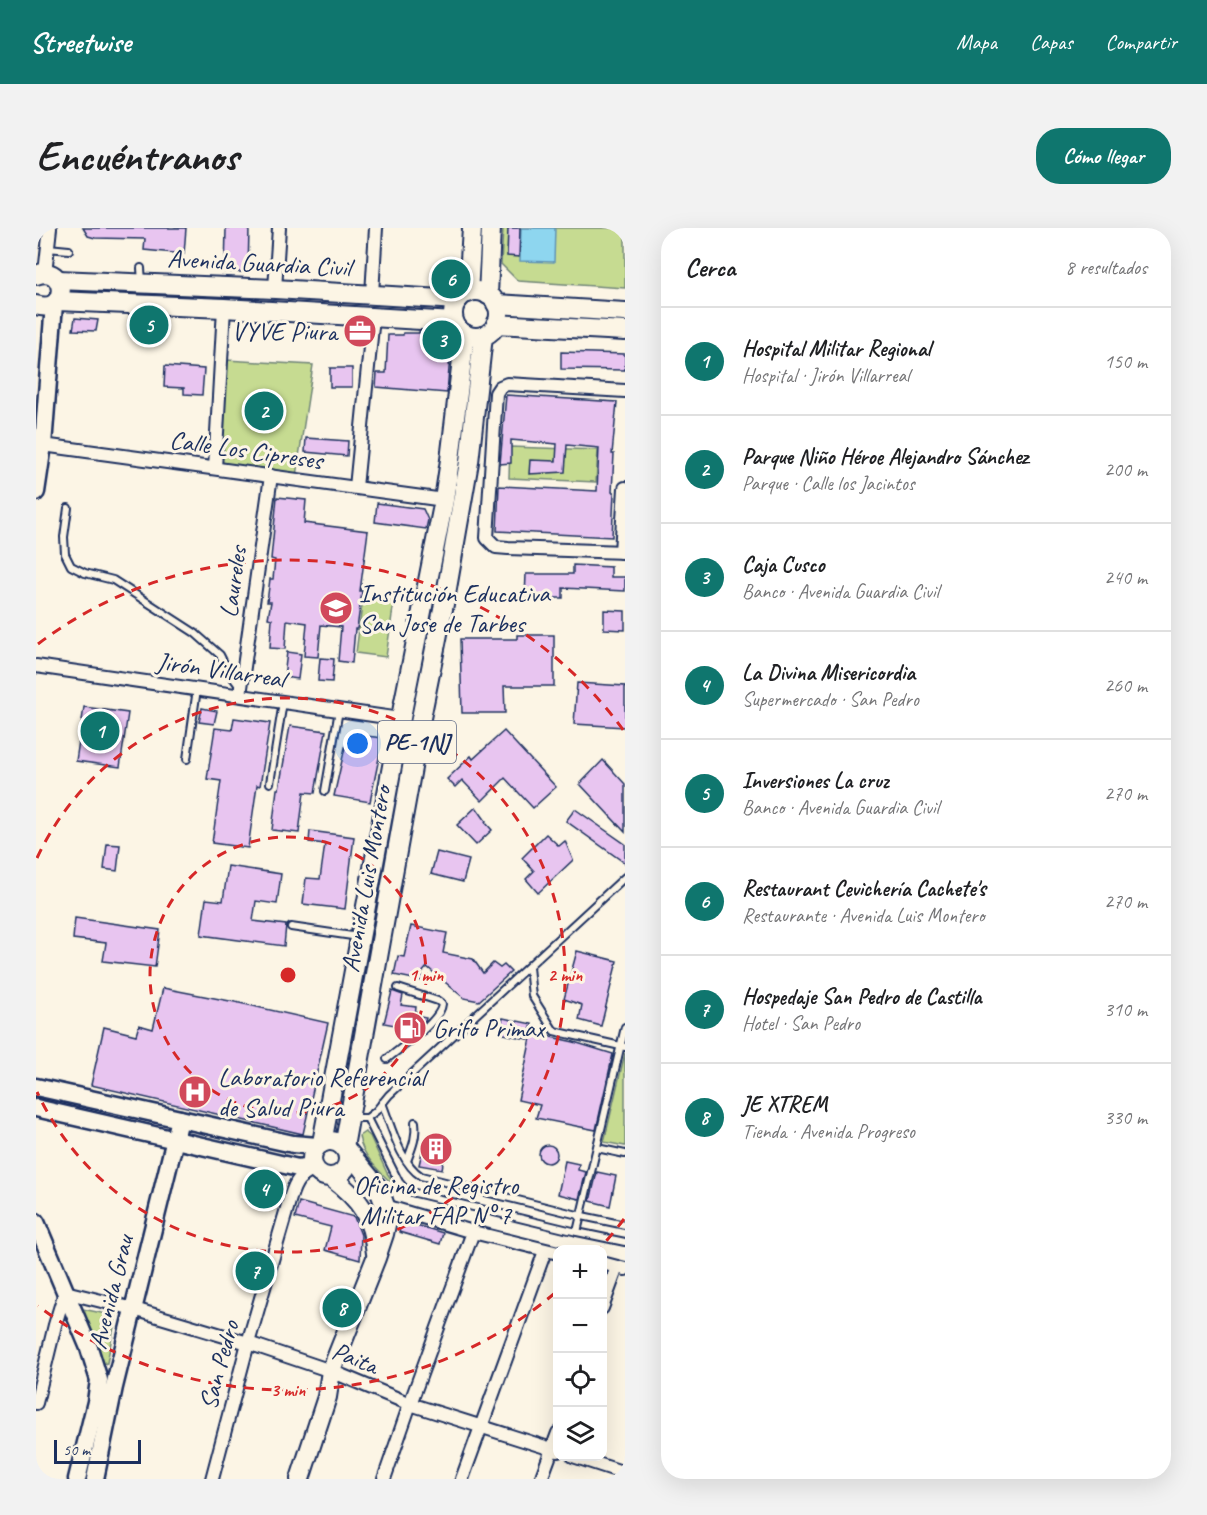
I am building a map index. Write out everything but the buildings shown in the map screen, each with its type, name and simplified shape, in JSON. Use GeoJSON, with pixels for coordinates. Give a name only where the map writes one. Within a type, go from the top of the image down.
{"type":"FeatureCollection","features":[{"type":"Feature","properties":{"kind":"main road"},"geometry":{"type":"LineString","coordinates":[[463,297],[472,228]]}},
{"type":"Feature","properties":{"kind":"main road"},"geometry":{"type":"LineString","coordinates":[[491,228],[492,299]]}},
{"type":"Feature","properties":{"kind":"main road","name":"Avenida Guardia Civil"},"geometry":{"type":"LineString","coordinates":[[46,276],[142,276],[275,289],[463,297]]}},
{"type":"Feature","properties":{"kind":"main road"},"geometry":{"type":"LineString","coordinates":[[36,492],[43,445],[49,303],[61,293],[60,284],[46,276]]}},
{"type":"Feature","properties":{"kind":"main road"},"geometry":{"type":"LineString","coordinates":[[142,276],[142,305]]}},
{"type":"Feature","properties":{"kind":"main road"},"geometry":{"type":"LineString","coordinates":[[463,297],[475,291],[492,299],[625,312]]}},
{"type":"Feature","properties":{"kind":"main road","name":"PE-1NJ"},"geometry":{"type":"LineString","coordinates":[[459,328],[453,315],[454,307],[463,297]]}},
{"type":"Feature","properties":{"kind":"main road","name":"PE-1NJ"},"geometry":{"type":"LineString","coordinates":[[490,330],[498,317],[492,299]]}},
{"type":"Feature","properties":{"kind":"main road","name":"Avenida Guardia Civil"},"geometry":{"type":"LineString","coordinates":[[49,303],[224,308],[374,317],[459,328]]}},
{"type":"Feature","properties":{"kind":"main road"},"geometry":{"type":"LineString","coordinates":[[459,328],[477,337],[490,330],[625,331]]}},
{"type":"Feature","properties":{"kind":"main road","name":"Avenida Luis Montero"},"geometry":{"type":"LineString","coordinates":[[320,1144],[361,937],[400,718],[444,500],[450,460],[459,328]]}},
{"type":"Feature","properties":{"kind":"main road","name":"Avenida Luis Montero"},"geometry":{"type":"LineString","coordinates":[[345,1148],[358,1118],[355,1082],[420,723],[446,594],[490,330]]}},
{"type":"Feature","properties":{"kind":"main road"},"geometry":{"type":"LineString","coordinates":[[349,999],[370,1003]]}},
{"type":"Feature","properties":{"kind":"main road"},"geometry":{"type":"LineString","coordinates":[[334,1077],[355,1082]]}},
{"type":"Feature","properties":{"kind":"main road"},"geometry":{"type":"LineString","coordinates":[[36,1087],[293,1144],[336,1142],[345,1148],[379,1189],[387,1220],[384,1234],[331,1371],[327,1397],[300,1479]]}},
{"type":"Feature","properties":{"kind":"main road"},"geometry":{"type":"LineString","coordinates":[[36,1107],[298,1168],[314,1167],[322,1176],[332,1178],[346,1189],[360,1204],[371,1224],[376,1258]]}},
{"type":"Feature","properties":{"kind":"main road","name":"Avenida Grau"},"geometry":{"type":"LineString","coordinates":[[95,1479],[114,1387],[180,1119]]}},
{"type":"Feature","properties":{"kind":"main road","name":"PE-1NJ"},"geometry":{"type":"LineString","coordinates":[[314,1167],[312,1156],[320,1144]]}},
{"type":"Feature","properties":{"kind":"main road","name":"PE-1NJ"},"geometry":{"type":"LineString","coordinates":[[332,1178],[342,1174],[348,1165],[348,1154],[345,1148]]}},
{"type":"Feature","properties":{"kind":"main road","name":"Avenida Grau"},"geometry":{"type":"LineString","coordinates":[[36,1222],[89,1348],[99,1380],[96,1402],[77,1479]]}},
{"type":"Feature","properties":{"kind":"main road"},"geometry":{"type":"LineString","coordinates":[[287,1479],[316,1389],[331,1371]]}},
{"type":"Feature","properties":{"kind":"street"},"geometry":{"type":"LineString","coordinates":[[46,276],[50,228]]}},
{"type":"Feature","properties":{"kind":"street"},"geometry":{"type":"LineString","coordinates":[[275,289],[279,228]]}},
{"type":"Feature","properties":{"kind":"street"},"geometry":{"type":"LineString","coordinates":[[372,294],[375,228]]}},
{"type":"Feature","properties":{"kind":"street"},"geometry":{"type":"LineString","coordinates":[[215,468],[224,308]]}},
{"type":"Feature","properties":{"kind":"street"},"geometry":{"type":"LineString","coordinates":[[356,487],[374,317]]}},
{"type":"Feature","properties":{"kind":"street"},"geometry":{"type":"LineString","coordinates":[[625,391],[507,384],[500,387],[496,393],[487,538],[496,547],[623,552],[625,488]]}},
{"type":"Feature","properties":{"kind":"street","name":"Calle Los Cipreses"},"geometry":{"type":"LineString","coordinates":[[43,445],[444,500]]}},
{"type":"Feature","properties":{"kind":"street"},"geometry":{"type":"LineString","coordinates":[[450,460],[492,464]]}},
{"type":"Feature","properties":{"kind":"street","name":"Laureles"},"geometry":{"type":"LineString","coordinates":[[240,692],[271,476]]}},
{"type":"Feature","properties":{"kind":"street","name":"Jirón Villarreal"},"geometry":{"type":"LineString","coordinates":[[36,666],[197,689],[240,692],[283,702],[400,718]]}},
{"type":"Feature","properties":{"kind":"street","name":"San Pedro"},"geometry":{"type":"LineString","coordinates":[[212,1479],[248,1343],[294,1186],[300,1177],[314,1167]]}},
{"type":"Feature","properties":{"kind":"street"},"geometry":{"type":"LineString","coordinates":[[385,1206],[551,1252],[462,1479]]}},
{"type":"Feature","properties":{"kind":"street"},"geometry":{"type":"LineString","coordinates":[[384,1479],[473,1232]]}},
{"type":"Feature","properties":{"kind":"street"},"geometry":{"type":"LineString","coordinates":[[607,1299],[621,1268]]}},
{"type":"Feature","properties":{"kind":"street"},"geometry":{"type":"LineString","coordinates":[[36,1403],[65,1292]]}},
{"type":"Feature","properties":{"kind":"street","name":"Paita"},"geometry":{"type":"LineString","coordinates":[[65,1292],[134,1309],[248,1343],[331,1371],[410,1404],[553,1450]]}},
{"type":"Feature","properties":{"kind":"street"},"geometry":{"type":"LineString","coordinates":[[541,1479],[553,1452]]}},
{"type":"Feature","properties":{"kind":"street"},"geometry":{"type":"LineString","coordinates":[[586,1461],[618,1474]]}},
{"type":"Feature","properties":{"kind":"lane"},"geometry":{"type":"LineString","coordinates":[[48,248],[69,250]]}},
{"type":"Feature","properties":{"kind":"lane"},"geometry":{"type":"LineString","coordinates":[[68,508],[64,545],[65,554],[71,566],[86,573],[113,580],[195,633],[220,655],[240,692]]}},
{"type":"Feature","properties":{"kind":"lane"},"geometry":{"type":"LineString","coordinates":[[187,759],[197,689]]}},
{"type":"Feature","properties":{"kind":"lane"},"geometry":{"type":"LineString","coordinates":[[270,783],[283,702]]}},
{"type":"Feature","properties":{"kind":"lane"},"geometry":{"type":"LineString","coordinates":[[325,791],[339,710]]}},
{"type":"Feature","properties":{"kind":"lane"},"geometry":{"type":"LineString","coordinates":[[625,877],[382,1103],[358,1118],[387,1158],[399,1182],[406,1190],[577,1233],[625,1242]]}},
{"type":"Feature","properties":{"kind":"lane"},"geometry":{"type":"LineString","coordinates":[[291,927],[361,937]]}},
{"type":"Feature","properties":{"kind":"lane"},"geometry":{"type":"LineString","coordinates":[[529,966],[532,996],[554,1031],[623,1047]]}},
{"type":"Feature","properties":{"kind":"lane"},"geometry":{"type":"LineString","coordinates":[[387,1059],[442,1011],[442,1004],[438,1000],[398,988]]}},
{"type":"Feature","properties":{"kind":"lane"},"geometry":{"type":"LineString","coordinates":[[577,1233],[623,1047],[625,1027]]}},
{"type":"Feature","properties":{"kind":"lane"},"geometry":{"type":"LineString","coordinates":[[382,1103],[401,1152],[414,1172],[421,1176],[625,1225]]}},
{"type":"Feature","properties":{"kind":"lane"},"geometry":{"type":"LineString","coordinates":[[407,1161],[415,1141],[415,1122]]}},
{"type":"Feature","properties":{"kind":"lane"},"geometry":{"type":"LineString","coordinates":[[597,1148],[625,1154]]}},
{"type":"Feature","properties":{"kind":"lane"},"geometry":{"type":"LineString","coordinates":[[387,1158],[401,1152]]}},
{"type":"Feature","properties":{"kind":"green space"},"geometry":{"type":"Polygon","coordinates":[[[503,228],[625,228],[625,288],[518,281],[501,264],[503,228]]]}},
{"type":"Feature","properties":{"kind":"green space"},"geometry":{"type":"Polygon","coordinates":[[[226,360],[313,365],[296,476],[221,466],[226,360]]]}},
{"type":"Feature","properties":{"kind":"green space"},"geometry":{"type":"Polygon","coordinates":[[[510,447],[598,450],[596,482],[509,478],[510,447]]]}},
{"type":"Feature","properties":{"kind":"green space"},"geometry":{"type":"Polygon","coordinates":[[[363,597],[394,601],[386,657],[356,653],[363,597]]]}},
{"type":"Feature","properties":{"kind":"green space"},"geometry":{"type":"Polygon","coordinates":[[[625,1053],[625,1146],[604,1142],[625,1053]]]}},
{"type":"Feature","properties":{"kind":"green space"},"geometry":{"type":"Polygon","coordinates":[[[365,1132],[370,1136],[387,1173],[397,1188],[373,1165],[364,1151],[359,1136],[365,1132]]]}},
{"type":"Feature","properties":{"kind":"green space"},"geometry":{"type":"Polygon","coordinates":[[[78,1308],[116,1316],[107,1363],[99,1364],[78,1308]]]}},
{"type":"Feature","properties":{"kind":"water"},"geometry":{"type":"Polygon","coordinates":[[[521,228],[555,228],[554,262],[520,261],[521,228]]]}},
{"type":"Feature","properties":{"kind":"place","name":"Restaurant Cevichería Cachete's"},"geometry":{"type":"Point","coordinates":[451,279]}},
{"type":"Feature","properties":{"kind":"place","name":"Inversiones La cruz"},"geometry":{"type":"Point","coordinates":[149,325]}},
{"type":"Feature","properties":{"kind":"place","name":"VYVE Piura"},"geometry":{"type":"Point","coordinates":[360,331]}},
{"type":"Feature","properties":{"kind":"place","name":"Caja Cusco"},"geometry":{"type":"Point","coordinates":[442,340]}},
{"type":"Feature","properties":{"kind":"place","name":"Parque Niño Héroe Alejandro Sánchez"},"geometry":{"type":"Point","coordinates":[264,411]}},
{"type":"Feature","properties":{"kind":"place","name":"Institución Educativa San Jose de Tarbes"},"geometry":{"type":"Point","coordinates":[336,608]}},
{"type":"Feature","properties":{"kind":"place","name":"Hospital Militar Regional"},"geometry":{"type":"Point","coordinates":[100,731]}},
{"type":"Feature","properties":{"kind":"place","name":"Grifo Primax"},"geometry":{"type":"Point","coordinates":[410,1028]}},
{"type":"Feature","properties":{"kind":"place","name":"Laboratorio Referencial de Salud Piura"},"geometry":{"type":"Point","coordinates":[195,1092]}},
{"type":"Feature","properties":{"kind":"place","name":"Oficina de Registro Militar FAP N° 7"},"geometry":{"type":"Point","coordinates":[436,1149]}},
{"type":"Feature","properties":{"kind":"place","name":"La Divina Misericordia"},"geometry":{"type":"Point","coordinates":[264,1189]}},
{"type":"Feature","properties":{"kind":"place","name":"Hospedaje San Pedro de Castilla"},"geometry":{"type":"Point","coordinates":[255,1271]}},
{"type":"Feature","properties":{"kind":"place","name":"JE XTREM"},"geometry":{"type":"Point","coordinates":[342,1308]}}]}
